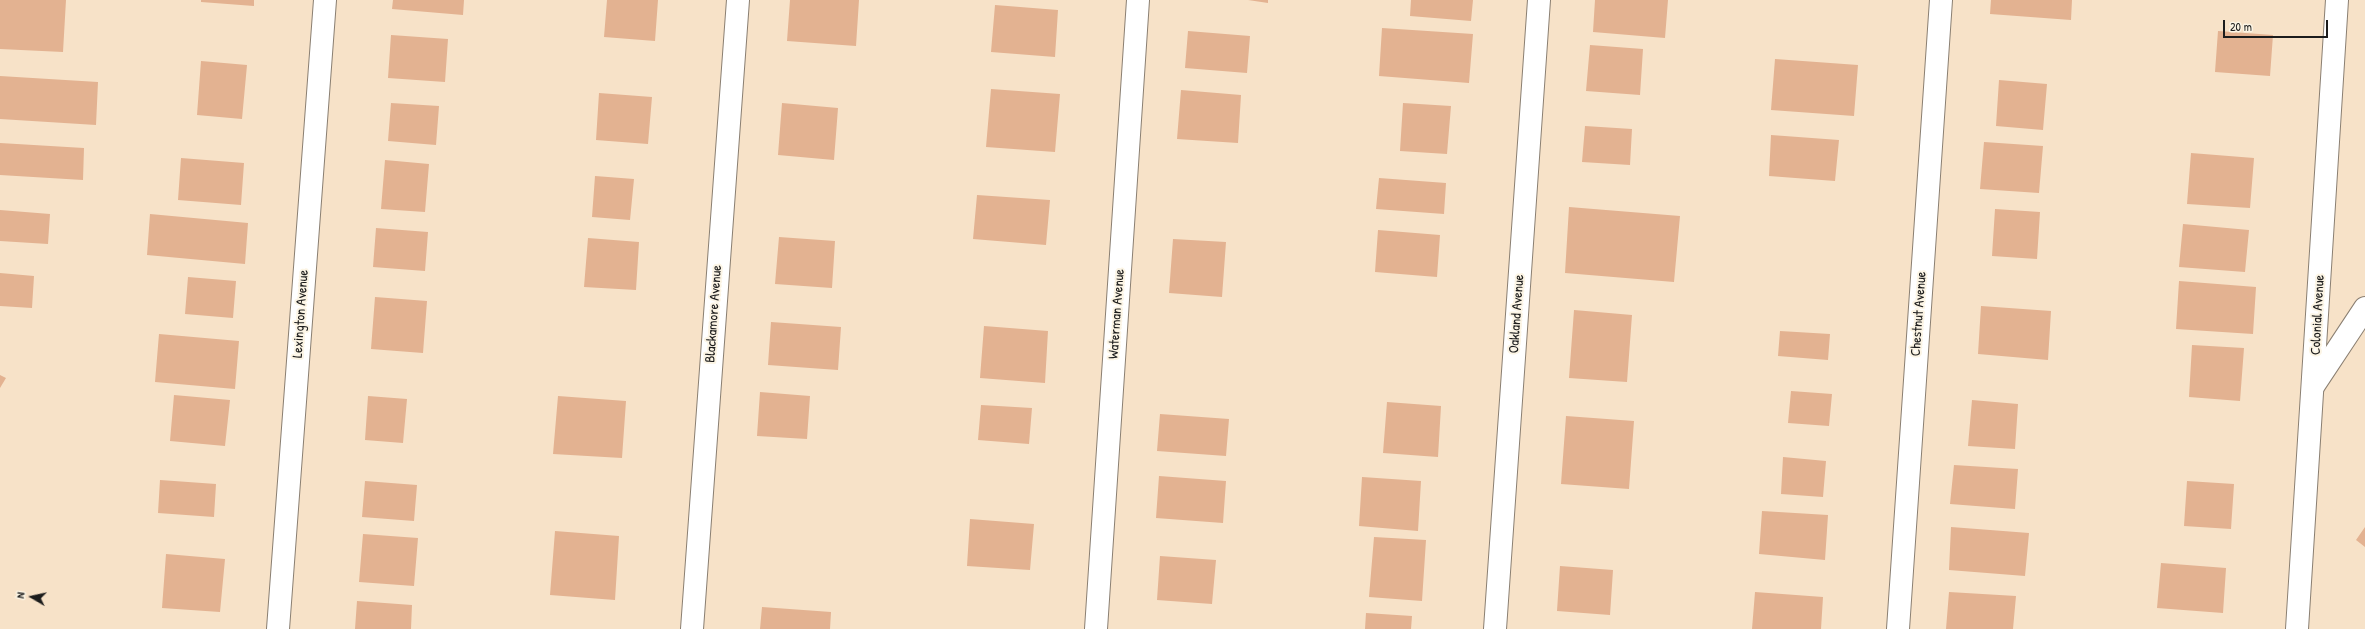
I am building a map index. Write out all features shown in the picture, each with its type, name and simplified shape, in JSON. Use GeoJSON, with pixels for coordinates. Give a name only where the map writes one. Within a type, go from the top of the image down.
{"type":"FeatureCollection","features":[{"type":"Feature","properties":{"kind":"street","name":"Lexington Avenue"},"geometry":{"type":"LineString","coordinates":[[278,629],[325,0]]}},
{"type":"Feature","properties":{"kind":"street","name":"Blackamore Avenue"},"geometry":{"type":"LineString","coordinates":[[692,629],[738,0]]}},
{"type":"Feature","properties":{"kind":"street","name":"Waterman Avenue"},"geometry":{"type":"LineString","coordinates":[[1096,629],[1138,0]]}},
{"type":"Feature","properties":{"kind":"street","name":"Oakland Avenue"},"geometry":{"type":"LineString","coordinates":[[1495,629],[1539,0]]}},
{"type":"Feature","properties":{"kind":"street","name":"Chestnut Avenue"},"geometry":{"type":"LineString","coordinates":[[1898,629],[1941,0]]}},
{"type":"Feature","properties":{"kind":"street","name":"Colonial Avenue"},"geometry":{"type":"LineString","coordinates":[[2298,629],[2337,0]]}},
{"type":"Feature","properties":{"kind":"street"},"geometry":{"type":"LineString","coordinates":[[2314,385],[2365,308]]}},
{"type":"Feature","properties":{"kind":"building"},"geometry":{"type":"Polygon","coordinates":[[[0,0],[66,0],[63,52],[0,49],[0,0]]]}},
{"type":"Feature","properties":{"kind":"building"},"geometry":{"type":"Polygon","coordinates":[[[201,0],[254,0],[254,6],[201,2],[201,0]]]}},
{"type":"Feature","properties":{"kind":"building"},"geometry":{"type":"Polygon","coordinates":[[[393,0],[464,0],[463,15],[392,9],[393,0]]]}},
{"type":"Feature","properties":{"kind":"building"},"geometry":{"type":"Polygon","coordinates":[[[607,0],[658,0],[655,41],[604,37],[607,0]]]}},
{"type":"Feature","properties":{"kind":"building"},"geometry":{"type":"Polygon","coordinates":[[[790,0],[859,0],[856,46],[787,41],[790,0]]]}},
{"type":"Feature","properties":{"kind":"building"},"geometry":{"type":"Polygon","coordinates":[[[1248,0],[1268,0],[1268,3],[1248,0]]]}},
{"type":"Feature","properties":{"kind":"building"},"geometry":{"type":"Polygon","coordinates":[[[1411,0],[1473,0],[1471,21],[1410,16],[1411,0]]]}},
{"type":"Feature","properties":{"kind":"building"},"geometry":{"type":"Polygon","coordinates":[[[1595,0],[1668,0],[1665,38],[1593,32],[1595,0]]]}},
{"type":"Feature","properties":{"kind":"building"},"geometry":{"type":"Polygon","coordinates":[[[1991,0],[2072,0],[2071,20],[1990,14],[1991,0]]]}},
{"type":"Feature","properties":{"kind":"building"},"geometry":{"type":"Polygon","coordinates":[[[995,5],[1058,10],[1055,57],[991,52],[995,5]]]}},
{"type":"Feature","properties":{"kind":"building"},"geometry":{"type":"Polygon","coordinates":[[[1382,28],[1473,34],[1469,83],[1379,76],[1382,28]]]}},
{"type":"Feature","properties":{"kind":"building"},"geometry":{"type":"Polygon","coordinates":[[[1188,31],[1250,36],[1247,73],[1185,68],[1188,31]]]}},
{"type":"Feature","properties":{"kind":"building"},"geometry":{"type":"Polygon","coordinates":[[[2218,31],[2273,35],[2270,76],[2215,72],[2218,31]]]}},
{"type":"Feature","properties":{"kind":"building"},"geometry":{"type":"Polygon","coordinates":[[[391,35],[448,39],[445,82],[388,78],[391,35]]]}},
{"type":"Feature","properties":{"kind":"building"},"geometry":{"type":"Polygon","coordinates":[[[1590,45],[1643,49],[1640,95],[1586,91],[1590,45]]]}},
{"type":"Feature","properties":{"kind":"building"},"geometry":{"type":"Polygon","coordinates":[[[1775,59],[1858,65],[1854,116],[1771,110],[1775,59]]]}},
{"type":"Feature","properties":{"kind":"building"},"geometry":{"type":"Polygon","coordinates":[[[201,61],[247,65],[242,119],[197,115],[201,61]]]}},
{"type":"Feature","properties":{"kind":"building"},"geometry":{"type":"Polygon","coordinates":[[[0,76],[98,82],[96,125],[0,119],[0,76]]]}},
{"type":"Feature","properties":{"kind":"building"},"geometry":{"type":"Polygon","coordinates":[[[1999,80],[2047,84],[2043,130],[1996,126],[1999,80]]]}},
{"type":"Feature","properties":{"kind":"building"},"geometry":{"type":"Polygon","coordinates":[[[991,89],[1060,94],[1055,152],[986,147],[991,89]]]}},
{"type":"Feature","properties":{"kind":"building"},"geometry":{"type":"Polygon","coordinates":[[[1181,90],[1241,95],[1238,143],[1177,139],[1181,90]]]}},
{"type":"Feature","properties":{"kind":"building"},"geometry":{"type":"Polygon","coordinates":[[[599,93],[652,97],[648,144],[596,140],[599,93]]]}},
{"type":"Feature","properties":{"kind":"building"},"geometry":{"type":"Polygon","coordinates":[[[391,103],[439,106],[436,145],[388,141],[391,103]]]}},
{"type":"Feature","properties":{"kind":"building"},"geometry":{"type":"Polygon","coordinates":[[[782,103],[838,108],[834,160],[778,155],[782,103]]]}},
{"type":"Feature","properties":{"kind":"building"},"geometry":{"type":"Polygon","coordinates":[[[1403,103],[1451,106],[1447,154],[1400,151],[1403,103]]]}},
{"type":"Feature","properties":{"kind":"building"},"geometry":{"type":"Polygon","coordinates":[[[1585,126],[1632,129],[1630,165],[1582,162],[1585,126]]]}},
{"type":"Feature","properties":{"kind":"building"},"geometry":{"type":"Polygon","coordinates":[[[1771,135],[1839,140],[1835,181],[1769,176],[1771,135]]]}},
{"type":"Feature","properties":{"kind":"building"},"geometry":{"type":"Polygon","coordinates":[[[1984,142],[2043,146],[2039,193],[1980,189],[1984,142]]]}},
{"type":"Feature","properties":{"kind":"building"},"geometry":{"type":"Polygon","coordinates":[[[0,143],[84,148],[83,180],[0,175],[0,143]]]}},
{"type":"Feature","properties":{"kind":"building"},"geometry":{"type":"Polygon","coordinates":[[[2191,153],[2254,158],[2250,208],[2187,204],[2191,153]]]}},
{"type":"Feature","properties":{"kind":"building"},"geometry":{"type":"Polygon","coordinates":[[[181,158],[244,163],[241,205],[178,200],[181,158]]]}},
{"type":"Feature","properties":{"kind":"building"},"geometry":{"type":"Polygon","coordinates":[[[385,160],[429,164],[425,212],[381,209],[385,160]]]}},
{"type":"Feature","properties":{"kind":"building"},"geometry":{"type":"Polygon","coordinates":[[[595,176],[634,179],[630,220],[592,217],[595,176]]]}},
{"type":"Feature","properties":{"kind":"building"},"geometry":{"type":"Polygon","coordinates":[[[1379,178],[1446,183],[1444,214],[1376,209],[1379,178]]]}},
{"type":"Feature","properties":{"kind":"building"},"geometry":{"type":"Polygon","coordinates":[[[977,195],[1050,200],[1046,245],[973,239],[977,195]]]}},
{"type":"Feature","properties":{"kind":"building"},"geometry":{"type":"Polygon","coordinates":[[[1569,207],[1680,216],[1674,282],[1565,273],[1569,207]]]}},
{"type":"Feature","properties":{"kind":"building"},"geometry":{"type":"Polygon","coordinates":[[[1995,209],[2040,212],[2037,259],[1992,256],[1995,209]]]}},
{"type":"Feature","properties":{"kind":"building"},"geometry":{"type":"Polygon","coordinates":[[[0,210],[50,214],[48,244],[0,241],[0,210]]]}},
{"type":"Feature","properties":{"kind":"building"},"geometry":{"type":"Polygon","coordinates":[[[150,214],[248,223],[245,264],[147,255],[150,214]]]}},
{"type":"Feature","properties":{"kind":"building"},"geometry":{"type":"Polygon","coordinates":[[[2183,224],[2249,230],[2245,272],[2179,267],[2183,224]]]}},
{"type":"Feature","properties":{"kind":"building"},"geometry":{"type":"Polygon","coordinates":[[[376,228],[428,232],[425,271],[373,267],[376,228]]]}},
{"type":"Feature","properties":{"kind":"building"},"geometry":{"type":"Polygon","coordinates":[[[1378,230],[1440,235],[1437,277],[1375,272],[1378,230]]]}},
{"type":"Feature","properties":{"kind":"building"},"geometry":{"type":"Polygon","coordinates":[[[779,237],[835,241],[832,288],[775,284],[779,237]]]}},
{"type":"Feature","properties":{"kind":"building"},"geometry":{"type":"Polygon","coordinates":[[[588,238],[639,242],[636,290],[584,287],[588,238]]]}},
{"type":"Feature","properties":{"kind":"building"},"geometry":{"type":"Polygon","coordinates":[[[1173,239],[1226,242],[1222,297],[1169,293],[1173,239]]]}},
{"type":"Feature","properties":{"kind":"building"},"geometry":{"type":"Polygon","coordinates":[[[0,273],[34,276],[32,308],[0,306],[0,273]]]}},
{"type":"Feature","properties":{"kind":"building"},"geometry":{"type":"Polygon","coordinates":[[[188,277],[236,281],[233,318],[185,314],[188,277]]]}},
{"type":"Feature","properties":{"kind":"building"},"geometry":{"type":"Polygon","coordinates":[[[2179,281],[2256,287],[2253,334],[2176,329],[2179,281]]]}},
{"type":"Feature","properties":{"kind":"building"},"geometry":{"type":"Polygon","coordinates":[[[375,297],[427,301],[423,353],[371,349],[375,297]]]}},
{"type":"Feature","properties":{"kind":"building"},"geometry":{"type":"Polygon","coordinates":[[[1981,306],[2051,311],[2048,360],[1978,354],[1981,306]]]}},
{"type":"Feature","properties":{"kind":"building"},"geometry":{"type":"Polygon","coordinates":[[[1574,310],[1632,315],[1627,382],[1569,378],[1574,310]]]}},
{"type":"Feature","properties":{"kind":"building"},"geometry":{"type":"Polygon","coordinates":[[[771,322],[841,327],[838,370],[768,365],[771,322]]]}},
{"type":"Feature","properties":{"kind":"building"},"geometry":{"type":"Polygon","coordinates":[[[984,326],[1048,331],[1045,383],[980,378],[984,326]]]}},
{"type":"Feature","properties":{"kind":"building"},"geometry":{"type":"Polygon","coordinates":[[[1780,331],[1830,334],[1828,360],[1778,356],[1780,331]]]}},
{"type":"Feature","properties":{"kind":"building"},"geometry":{"type":"Polygon","coordinates":[[[159,334],[239,341],[235,389],[155,382],[159,334]]]}},
{"type":"Feature","properties":{"kind":"building"},"geometry":{"type":"Polygon","coordinates":[[[2192,345],[2244,348],[2240,401],[2189,397],[2192,345]]]}},
{"type":"Feature","properties":{"kind":"building"},"geometry":{"type":"Polygon","coordinates":[[[0,375],[6,378],[0,388],[0,375]]]}},
{"type":"Feature","properties":{"kind":"building"},"geometry":{"type":"Polygon","coordinates":[[[1791,391],[1832,394],[1829,426],[1788,423],[1791,391]]]}},
{"type":"Feature","properties":{"kind":"building"},"geometry":{"type":"Polygon","coordinates":[[[760,392],[810,396],[807,439],[757,436],[760,392]]]}},
{"type":"Feature","properties":{"kind":"building"},"geometry":{"type":"Polygon","coordinates":[[[174,395],[230,400],[225,446],[170,441],[174,395]]]}},
{"type":"Feature","properties":{"kind":"building"},"geometry":{"type":"Polygon","coordinates":[[[368,396],[407,399],[403,443],[365,440],[368,396]]]}},
{"type":"Feature","properties":{"kind":"building"},"geometry":{"type":"Polygon","coordinates":[[[558,396],[626,401],[622,458],[553,454],[558,396]]]}},
{"type":"Feature","properties":{"kind":"building"},"geometry":{"type":"Polygon","coordinates":[[[1972,400],[2018,404],[2015,449],[1968,446],[1972,400]]]}},
{"type":"Feature","properties":{"kind":"building"},"geometry":{"type":"Polygon","coordinates":[[[1387,402],[1441,406],[1438,457],[1383,453],[1387,402]]]}},
{"type":"Feature","properties":{"kind":"building"},"geometry":{"type":"Polygon","coordinates":[[[981,405],[1032,408],[1029,444],[978,440],[981,405]]]}},
{"type":"Feature","properties":{"kind":"building"},"geometry":{"type":"Polygon","coordinates":[[[1160,414],[1229,419],[1226,456],[1157,451],[1160,414]]]}},
{"type":"Feature","properties":{"kind":"building"},"geometry":{"type":"Polygon","coordinates":[[[1566,416],[1634,421],[1629,489],[1561,484],[1566,416]]]}},
{"type":"Feature","properties":{"kind":"building"},"geometry":{"type":"Polygon","coordinates":[[[1783,457],[1826,461],[1823,497],[1781,494],[1783,457]]]}},
{"type":"Feature","properties":{"kind":"building"},"geometry":{"type":"Polygon","coordinates":[[[1954,465],[2018,469],[2015,509],[1950,504],[1954,465]]]}},
{"type":"Feature","properties":{"kind":"building"},"geometry":{"type":"Polygon","coordinates":[[[1159,476],[1226,481],[1223,523],[1156,518],[1159,476]]]}},
{"type":"Feature","properties":{"kind":"building"},"geometry":{"type":"Polygon","coordinates":[[[1362,477],[1421,481],[1418,531],[1359,526],[1362,477]]]}},
{"type":"Feature","properties":{"kind":"building"},"geometry":{"type":"Polygon","coordinates":[[[160,480],[216,484],[214,517],[158,513],[160,480]]]}},
{"type":"Feature","properties":{"kind":"building"},"geometry":{"type":"Polygon","coordinates":[[[365,481],[417,485],[414,521],[362,517],[365,481]]]}},
{"type":"Feature","properties":{"kind":"building"},"geometry":{"type":"Polygon","coordinates":[[[2187,481],[2234,484],[2231,529],[2184,526],[2187,481]]]}},
{"type":"Feature","properties":{"kind":"building"},"geometry":{"type":"Polygon","coordinates":[[[1762,511],[1828,515],[1825,560],[1759,554],[1762,511]]]}},
{"type":"Feature","properties":{"kind":"building"},"geometry":{"type":"Polygon","coordinates":[[[970,519],[1034,524],[1030,570],[967,566],[970,519]]]}},
{"type":"Feature","properties":{"kind":"building"},"geometry":{"type":"Polygon","coordinates":[[[1951,527],[2029,533],[2025,576],[1949,570],[1951,527]]]}},
{"type":"Feature","properties":{"kind":"building"},"geometry":{"type":"Polygon","coordinates":[[[2365,527],[2365,547],[2356,540],[2365,527]]]}},
{"type":"Feature","properties":{"kind":"building"},"geometry":{"type":"Polygon","coordinates":[[[555,531],[619,536],[615,600],[550,595],[555,531]]]}},
{"type":"Feature","properties":{"kind":"building"},"geometry":{"type":"Polygon","coordinates":[[[363,534],[418,538],[414,586],[359,582],[363,534]]]}},
{"type":"Feature","properties":{"kind":"building"},"geometry":{"type":"Polygon","coordinates":[[[1374,537],[1426,540],[1422,601],[1369,597],[1374,537]]]}},
{"type":"Feature","properties":{"kind":"building"},"geometry":{"type":"Polygon","coordinates":[[[166,554],[225,559],[220,612],[162,608],[166,554]]]}},
{"type":"Feature","properties":{"kind":"building"},"geometry":{"type":"Polygon","coordinates":[[[1160,556],[1216,560],[1212,604],[1157,600],[1160,556]]]}},
{"type":"Feature","properties":{"kind":"building"},"geometry":{"type":"Polygon","coordinates":[[[2161,563],[2226,568],[2223,613],[2157,608],[2161,563]]]}},
{"type":"Feature","properties":{"kind":"building"},"geometry":{"type":"Polygon","coordinates":[[[1560,566],[1613,570],[1610,615],[1557,611],[1560,566]]]}},
{"type":"Feature","properties":{"kind":"building"},"geometry":{"type":"Polygon","coordinates":[[[1755,592],[1823,597],[1821,629],[1752,629],[1755,592]]]}},
{"type":"Feature","properties":{"kind":"building"},"geometry":{"type":"Polygon","coordinates":[[[1949,592],[2016,596],[2013,629],[1946,629],[1949,592]]]}},
{"type":"Feature","properties":{"kind":"building"},"geometry":{"type":"Polygon","coordinates":[[[357,601],[412,605],[411,629],[355,629],[357,601]]]}},
{"type":"Feature","properties":{"kind":"building"},"geometry":{"type":"Polygon","coordinates":[[[762,607],[831,612],[830,629],[760,629],[762,607]]]}},
{"type":"Feature","properties":{"kind":"building"},"geometry":{"type":"Polygon","coordinates":[[[1366,613],[1412,616],[1411,629],[1365,629],[1366,613]]]}}]}
